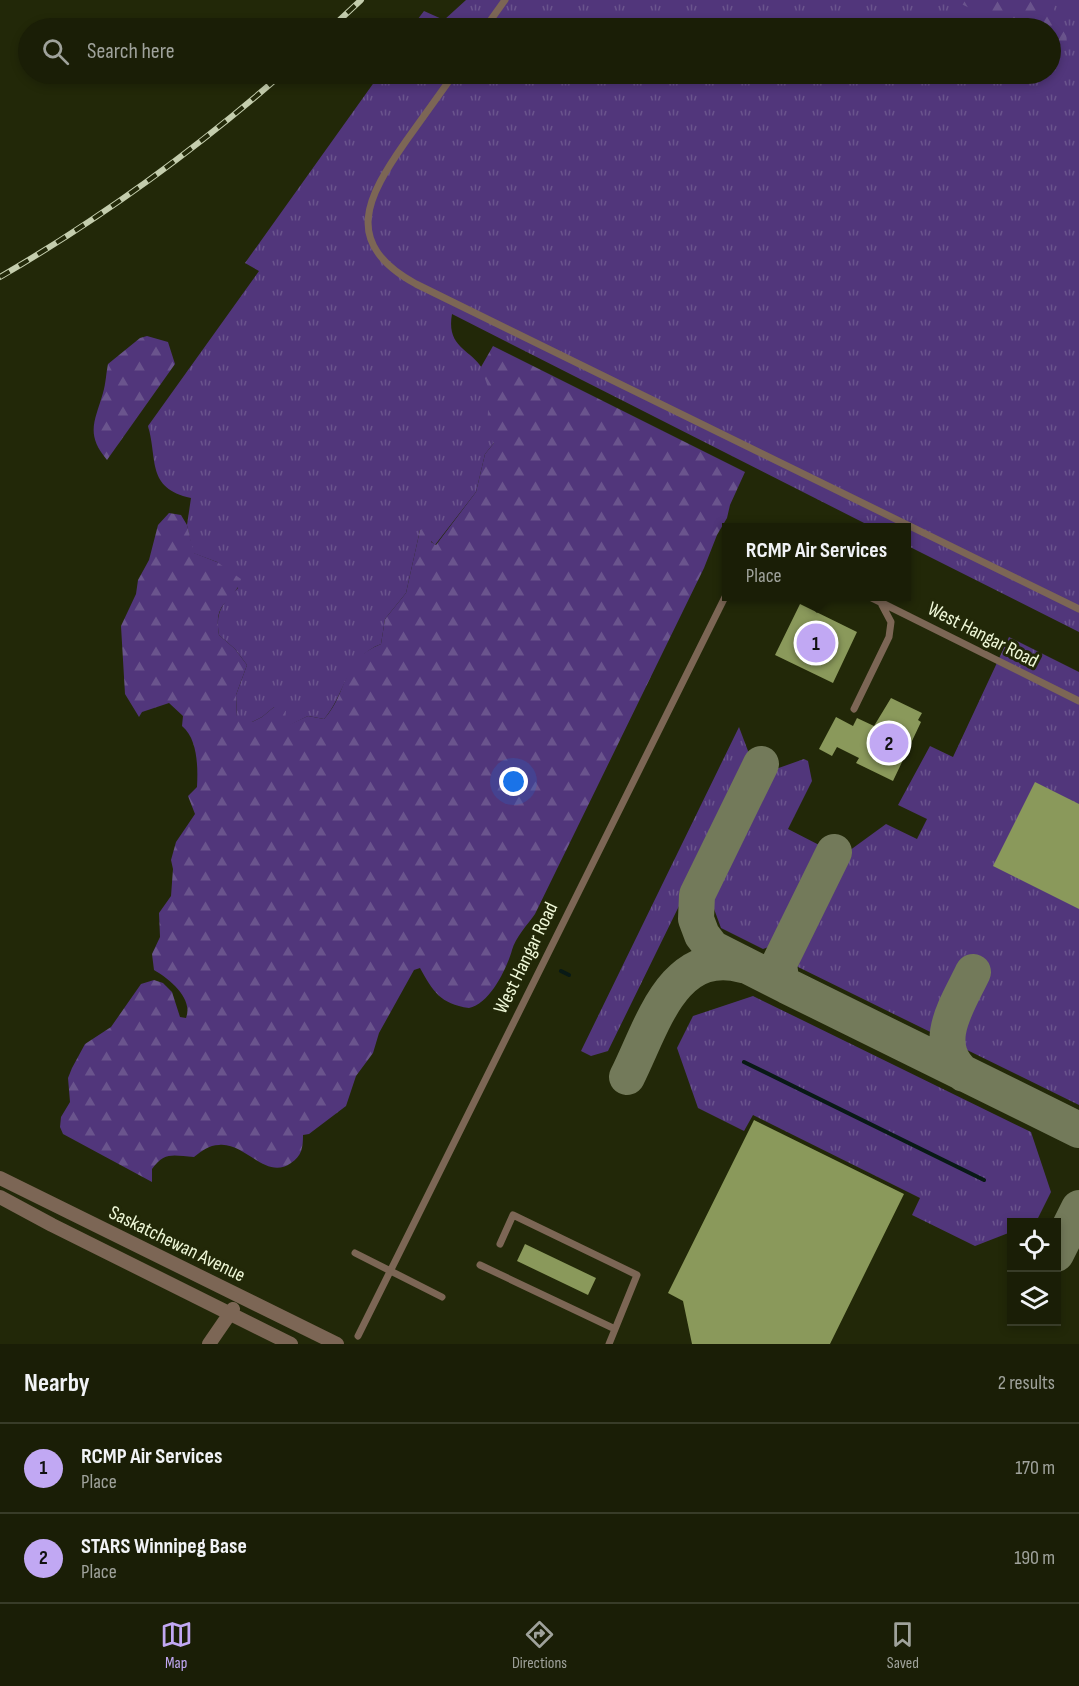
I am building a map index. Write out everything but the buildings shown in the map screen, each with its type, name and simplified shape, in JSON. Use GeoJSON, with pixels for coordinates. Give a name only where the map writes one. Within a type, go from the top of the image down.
{"type":"FeatureCollection","features":[{"type":"Feature","properties":{"kind":"street","name":"Saskatchewan Avenue"},"geometry":{"type":"LineString","coordinates":[[0,1178],[337,1344]]}},
{"type":"Feature","properties":{"kind":"street","name":"Saskatchewan Avenue"},"geometry":{"type":"LineString","coordinates":[[0,1197],[291,1344]]}},
{"type":"Feature","properties":{"kind":"street"},"geometry":{"type":"LineString","coordinates":[[209,1344],[241,1297]]}},
{"type":"Feature","properties":{"kind":"lane"},"geometry":{"type":"LineString","coordinates":[[492,18],[505,0]]}},
{"type":"Feature","properties":{"kind":"lane"},"geometry":{"type":"LineString","coordinates":[[447,84],[385,172],[371,200],[368,215],[374,246],[380,259],[391,269],[416,284],[904,523]]}},
{"type":"Feature","properties":{"kind":"lane"},"geometry":{"type":"LineString","coordinates":[[911,527],[1079,609]]}},
{"type":"Feature","properties":{"kind":"lane","name":"West Hangar Road"},"geometry":{"type":"LineString","coordinates":[[358,1336],[723,601]]}},
{"type":"Feature","properties":{"kind":"lane","name":"West Hangar Road"},"geometry":{"type":"LineString","coordinates":[[854,708],[891,630],[890,616],[875,601]]}},
{"type":"Feature","properties":{"kind":"lane","name":"West Hangar Road"},"geometry":{"type":"LineString","coordinates":[[879,601],[1079,701]]}},
{"type":"Feature","properties":{"kind":"lane"},"geometry":{"type":"LineString","coordinates":[[500,1244],[513,1215],[637,1275],[609,1344]]}},
{"type":"Feature","properties":{"kind":"lane"},"geometry":{"type":"LineString","coordinates":[[355,1253],[442,1297]]}},
{"type":"Feature","properties":{"kind":"lane"},"geometry":{"type":"LineString","coordinates":[[480,1265],[615,1329]]}},
{"type":"Feature","properties":{"kind":"green space"},"geometry":{"type":"Polygon","coordinates":[[[466,0],[1079,0],[1079,632],[911,548],[911,523],[864,523],[452,314],[452,334],[460,346],[482,368],[489,385],[494,443],[485,454],[476,492],[435,545],[420,530],[406,593],[385,619],[381,644],[369,650],[353,667],[324,719],[308,716],[284,728],[274,707],[252,722],[237,717],[236,695],[247,665],[235,649],[219,635],[218,620],[224,604],[238,588],[217,562],[193,553],[187,525],[191,498],[177,493],[160,480],[156,471],[148,426],[259,271],[245,263],[373,84],[1061,84],[1061,18],[446,18],[466,0]]]}},
{"type":"Feature","properties":{"kind":"green space"},"geometry":{"type":"Polygon","coordinates":[[[953,0],[1052,0],[1056,18],[990,18],[953,0]]]}},
{"type":"Feature","properties":{"kind":"green space"},"geometry":{"type":"Polygon","coordinates":[[[424,11],[440,18],[419,18],[424,11]]]}},
{"type":"Feature","properties":{"kind":"green space"},"geometry":{"type":"Polygon","coordinates":[[[1061,26],[1066,30],[1067,44],[1061,45],[1061,26]]]}},
{"type":"Feature","properties":{"kind":"green space"},"geometry":{"type":"Polygon","coordinates":[[[147,336],[168,342],[175,364],[107,460],[96,442],[94,427],[108,364],[140,338],[147,336]]]}},
{"type":"Feature","properties":{"kind":"green space"},"geometry":{"type":"Polygon","coordinates":[[[493,346],[745,472],[730,505],[727,518],[722,523],[704,568],[535,914],[516,941],[502,975],[491,993],[477,1005],[469,1008],[459,1006],[444,1000],[420,968],[414,970],[379,1033],[373,1053],[356,1076],[346,1106],[309,1134],[303,1135],[301,1151],[295,1160],[282,1167],[273,1167],[238,1149],[215,1145],[194,1157],[170,1156],[161,1159],[152,1169],[152,1182],[63,1134],[60,1127],[61,1117],[70,1102],[68,1078],[85,1044],[111,1027],[141,984],[154,980],[163,983],[172,992],[180,1017],[186,1018],[186,1003],[183,996],[166,978],[154,970],[152,954],[160,937],[159,913],[171,896],[173,869],[171,860],[176,842],[195,814],[188,796],[197,787],[196,754],[191,738],[182,726],[183,716],[169,703],[142,712],[139,717],[125,694],[121,626],[136,594],[138,580],[149,560],[158,525],[169,513],[181,515],[187,525],[194,553],[217,562],[241,579],[238,588],[221,608],[218,623],[219,635],[235,649],[247,665],[236,695],[237,717],[251,716],[252,722],[274,707],[286,711],[284,727],[308,716],[324,719],[332,709],[346,677],[358,659],[381,644],[385,619],[406,593],[420,530],[432,531],[431,542],[436,545],[476,492],[485,454],[494,443],[487,431],[489,390],[481,367],[493,346]]]}},
{"type":"Feature","properties":{"kind":"green space"},"geometry":{"type":"Polygon","coordinates":[[[1009,637],[1079,672],[1079,1105],[798,967],[794,953],[842,856],[886,824],[917,839],[927,819],[898,805],[930,746],[953,757],[1009,637]]]}},
{"type":"Feature","properties":{"kind":"green space"},"geometry":{"type":"Polygon","coordinates":[[[739,727],[751,759],[608,1051],[591,1056],[581,1051],[739,727]]]}},
{"type":"Feature","properties":{"kind":"green space"},"geometry":{"type":"Polygon","coordinates":[[[804,759],[808,761],[812,781],[788,829],[825,848],[777,944],[763,949],[721,928],[710,898],[773,770],[804,759]]]}},
{"type":"Feature","properties":{"kind":"green space"},"geometry":{"type":"Polygon","coordinates":[[[753,996],[1031,1132],[1051,1192],[1038,1218],[1007,1218],[1007,1234],[975,1246],[912,1215],[920,1198],[753,1115],[744,1131],[698,1108],[677,1048],[693,1016],[753,996]]]}},
{"type":"Feature","properties":{"kind":"waterway"},"geometry":{"type":"LineString","coordinates":[[561,971],[569,975]]}},
{"type":"Feature","properties":{"kind":"waterway"},"geometry":{"type":"LineString","coordinates":[[744,1062],[984,1180]]}},
{"type":"Feature","properties":{"kind":"taxiway"},"geometry":{"type":"LineString","coordinates":[[761,764],[697,895],[696,919],[702,935],[712,948],[787,986],[781,979],[779,964],[834,852]]}},
{"type":"Feature","properties":{"kind":"taxiway"},"geometry":{"type":"LineString","coordinates":[[627,1077],[656,1015],[682,979],[698,968],[719,962],[743,965]]}},
{"type":"Feature","properties":{"kind":"taxiway"},"geometry":{"type":"LineString","coordinates":[[964,1074],[954,1062],[949,1050],[948,1037],[954,1010],[973,972]]}},
{"type":"Feature","properties":{"kind":"taxiway"},"geometry":{"type":"LineString","coordinates":[[787,986],[1079,1130]]}},
{"type":"Feature","properties":{"kind":"taxiway"},"geometry":{"type":"LineString","coordinates":[[1061,1244],[1079,1208]]}},
{"type":"Feature","properties":{"kind":"railway"},"geometry":{"type":"LineString","coordinates":[[342,18],[361,0]]}},
{"type":"Feature","properties":{"kind":"railway"},"geometry":{"type":"LineString","coordinates":[[0,277],[111,207],[181,156],[270,84]]}},
{"type":"Feature","properties":{"kind":"place","name":"RCMP Air Services"},"geometry":{"type":"Point","coordinates":[816,643]}},
{"type":"Feature","properties":{"kind":"place","name":"STARS Winnipeg Base"},"geometry":{"type":"Point","coordinates":[889,743]}}]}
